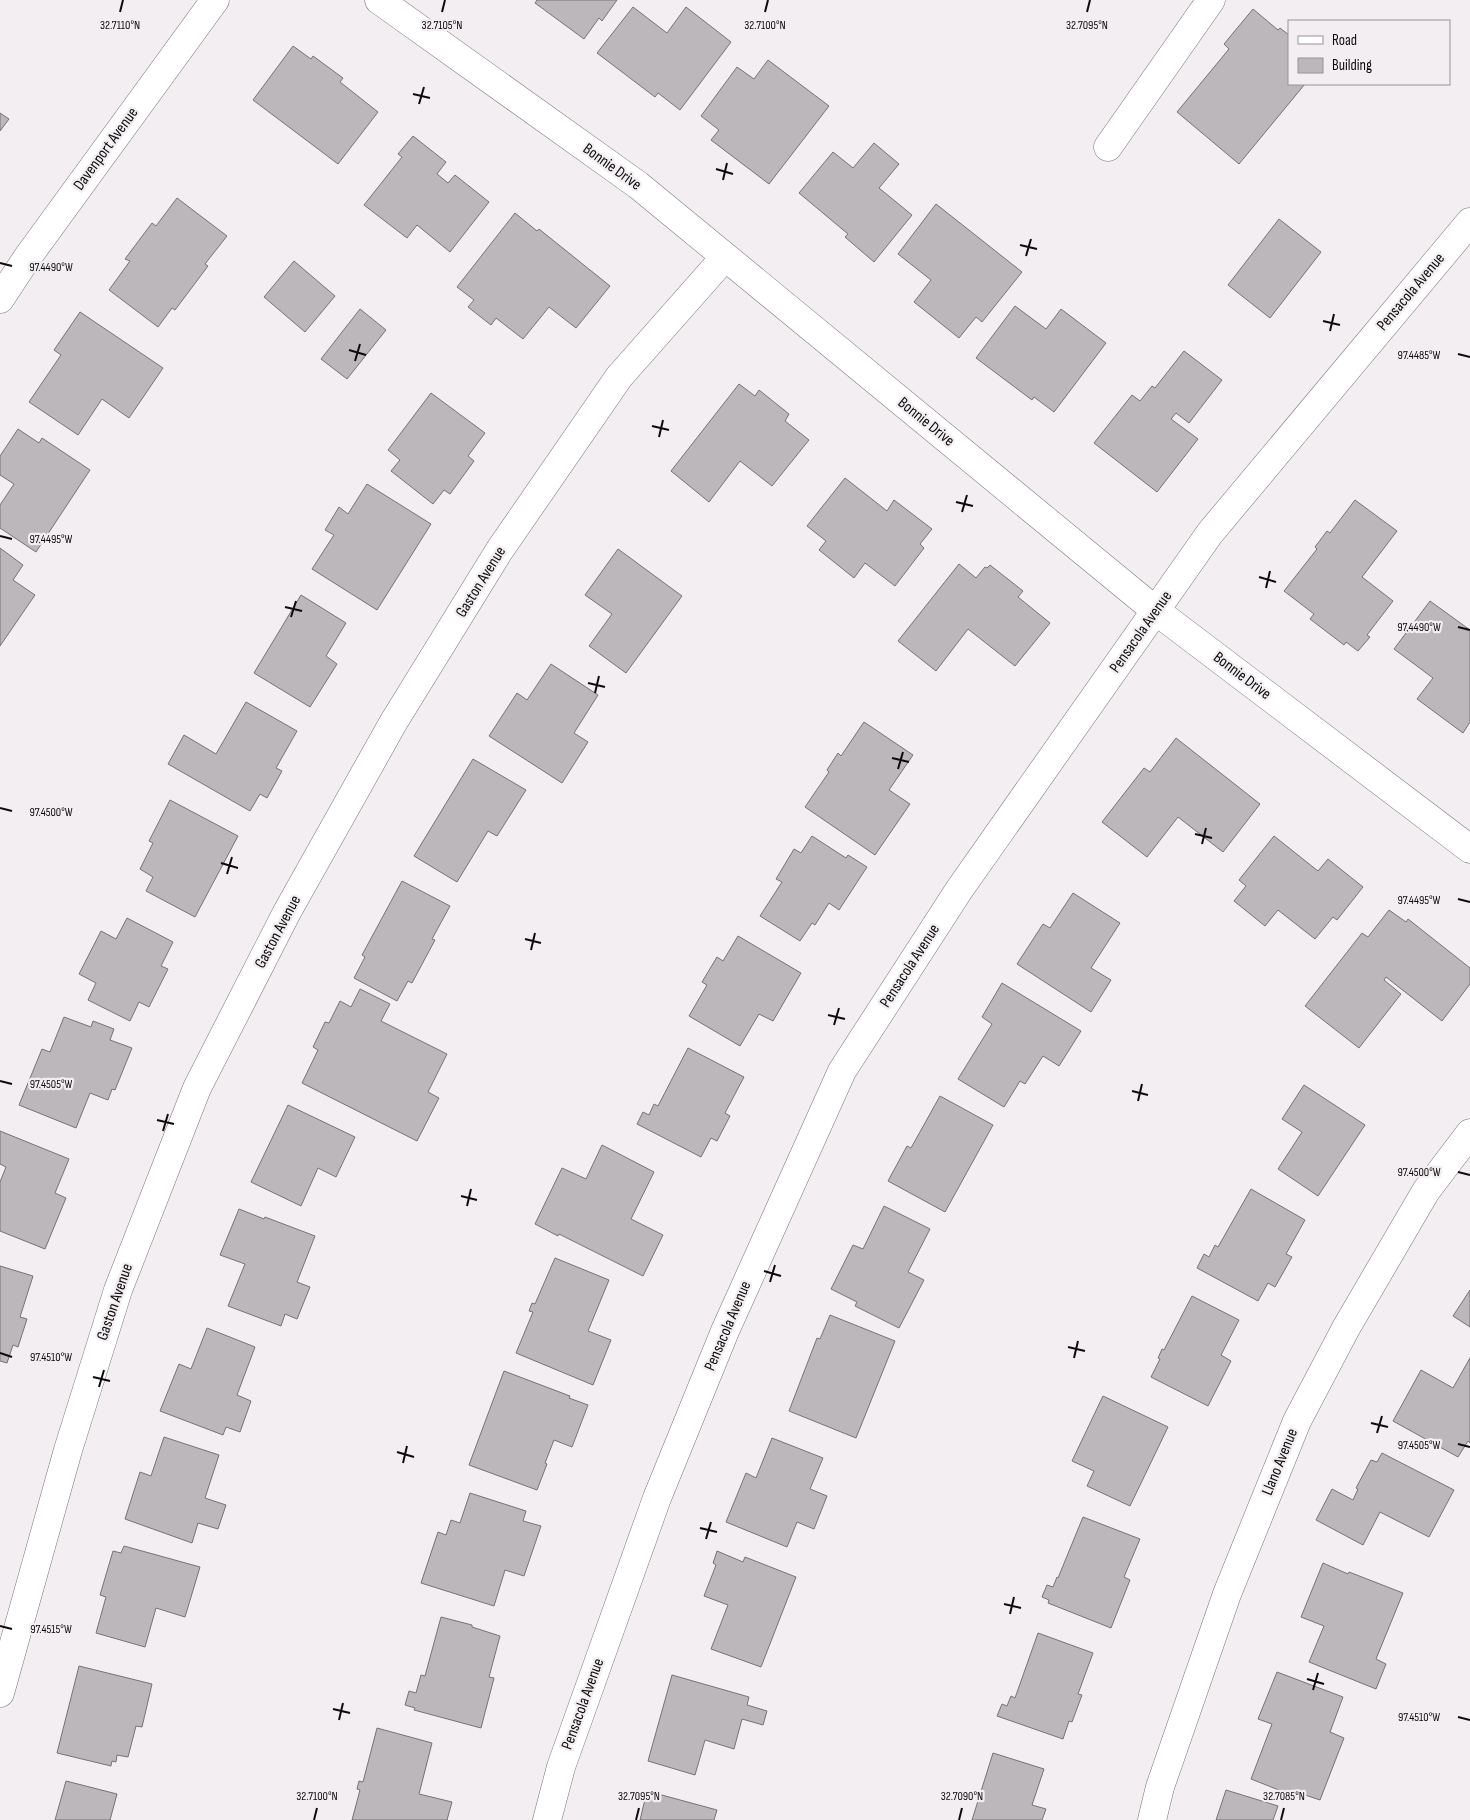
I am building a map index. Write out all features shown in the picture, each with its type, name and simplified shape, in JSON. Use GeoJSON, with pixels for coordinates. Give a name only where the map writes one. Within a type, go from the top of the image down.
{"type":"FeatureCollection","features":[{"type":"Feature","properties":{"kind":"street","name":"Davenport Avenue"},"geometry":{"type":"LineString","coordinates":[[0,299],[27,258],[215,0]]}},
{"type":"Feature","properties":{"kind":"street","name":"Bonnie Drive"},"geometry":{"type":"LineString","coordinates":[[379,0],[638,185],[1156,611],[1470,849]]}},
{"type":"Feature","properties":{"kind":"street"},"geometry":{"type":"LineString","coordinates":[[1108,147],[1211,0]]}},
{"type":"Feature","properties":{"kind":"street","name":"Pensacola Avenue"},"geometry":{"type":"LineString","coordinates":[[547,1820],[560,1767],[657,1498],[725,1331],[842,1071],[959,890],[1210,534],[1470,222]]}},
{"type":"Feature","properties":{"kind":"street","name":"Gaston Avenue"},"geometry":{"type":"LineString","coordinates":[[0,1693],[68,1450],[118,1290],[197,1088],[288,912],[393,723],[500,551],[619,377],[726,257]]}},
{"type":"Feature","properties":{"kind":"street","name":"Llano Avenue"},"geometry":{"type":"LineString","coordinates":[[1152,1820],[1160,1787],[1227,1594],[1297,1421],[1346,1328],[1426,1190],[1470,1133]]}},
{"type":"Feature","properties":{"kind":"building"},"geometry":{"type":"Polygon","coordinates":[[[537,0],[617,0],[602,21],[599,18],[584,39],[535,3],[537,0]]]}},
{"type":"Feature","properties":{"kind":"building"},"geometry":{"type":"Polygon","coordinates":[[[633,7],[667,33],[686,7],[731,42],[680,110],[658,93],[655,97],[597,53],[633,7]]]}},
{"type":"Feature","properties":{"kind":"building"},"geometry":{"type":"Polygon","coordinates":[[[1253,9],[1278,30],[1280,28],[1288,34],[1288,85],[1304,85],[1239,164],[1177,112],[1229,49],[1224,44],[1253,9]]]}},
{"type":"Feature","properties":{"kind":"building"},"geometry":{"type":"Polygon","coordinates":[[[293,46],[311,59],[313,56],[343,78],[340,82],[378,112],[338,164],[253,100],[293,46]]]}},
{"type":"Feature","properties":{"kind":"building"},"geometry":{"type":"Polygon","coordinates":[[[768,60],[829,106],[769,184],[711,140],[719,130],[701,116],[737,67],[754,79],[768,60]]]}},
{"type":"Feature","properties":{"kind":"building"},"geometry":{"type":"Polygon","coordinates":[[[0,113],[9,119],[0,131],[0,113]]]}},
{"type":"Feature","properties":{"kind":"building"},"geometry":{"type":"Polygon","coordinates":[[[413,136],[446,162],[437,174],[448,183],[455,175],[489,202],[450,252],[417,225],[407,238],[364,205],[402,157],[398,154],[413,136]]]}},
{"type":"Feature","properties":{"kind":"building"},"geometry":{"type":"Polygon","coordinates":[[[874,143],[899,164],[879,188],[912,215],[874,262],[845,237],[848,234],[799,193],[833,152],[853,168],[874,143]]]}},
{"type":"Feature","properties":{"kind":"building"},"geometry":{"type":"Polygon","coordinates":[[[177,198],[227,236],[205,264],[208,266],[175,310],[172,308],[158,327],[109,290],[130,261],[125,259],[152,223],[156,226],[177,198]]]}},
{"type":"Feature","properties":{"kind":"building"},"geometry":{"type":"Polygon","coordinates":[[[936,204],[1022,272],[982,322],[976,317],[959,338],[914,302],[931,280],[898,254],[936,204]]]}},
{"type":"Feature","properties":{"kind":"building"},"geometry":{"type":"Polygon","coordinates":[[[515,213],[537,231],[539,229],[610,286],[576,328],[549,307],[523,339],[496,318],[491,325],[468,307],[474,300],[457,287],[515,213]]]}},
{"type":"Feature","properties":{"kind":"building"},"geometry":{"type":"Polygon","coordinates":[[[1279,219],[1321,252],[1270,318],[1228,285],[1279,219]]]}},
{"type":"Feature","properties":{"kind":"building"},"geometry":{"type":"Polygon","coordinates":[[[294,261],[335,296],[305,332],[264,297],[294,261]]]}},
{"type":"Feature","properties":{"kind":"building"},"geometry":{"type":"Polygon","coordinates":[[[1015,306],[1046,329],[1061,309],[1106,343],[1054,412],[1034,397],[1032,400],[976,358],[1015,306]]]}},
{"type":"Feature","properties":{"kind":"building"},"geometry":{"type":"Polygon","coordinates":[[[360,309],[386,330],[347,379],[321,359],[360,309]]]}},
{"type":"Feature","properties":{"kind":"building"},"geometry":{"type":"Polygon","coordinates":[[[80,312],[163,368],[129,418],[102,399],[78,435],[29,402],[61,355],[54,350],[80,312]]]}},
{"type":"Feature","properties":{"kind":"building"},"geometry":{"type":"Polygon","coordinates":[[[1184,351],[1222,380],[1189,423],[1176,413],[1171,419],[1198,439],[1157,492],[1094,443],[1132,395],[1140,401],[1152,386],[1155,388],[1184,351]]]}},
{"type":"Feature","properties":{"kind":"building"},"geometry":{"type":"Polygon","coordinates":[[[739,384],[755,396],[759,390],[789,414],[785,421],[809,440],[772,486],[740,461],[709,502],[671,471],[739,384]]]}},
{"type":"Feature","properties":{"kind":"building"},"geometry":{"type":"Polygon","coordinates":[[[431,393],[485,433],[468,456],[474,461],[450,494],[444,490],[433,504],[391,471],[400,460],[388,450],[431,393]]]}},
{"type":"Feature","properties":{"kind":"building"},"geometry":{"type":"Polygon","coordinates":[[[18,429],[39,443],[42,438],[90,470],[36,552],[0,528],[0,505],[14,484],[0,475],[0,456],[18,429]]]}},
{"type":"Feature","properties":{"kind":"building"},"geometry":{"type":"Polygon","coordinates":[[[845,478],[887,511],[894,500],[932,529],[920,544],[924,548],[895,586],[865,563],[854,578],[819,550],[826,541],[807,526],[845,478]]]}},
{"type":"Feature","properties":{"kind":"building"},"geometry":{"type":"Polygon","coordinates":[[[367,484],[431,524],[377,610],[312,569],[334,535],[325,530],[339,507],[348,514],[367,484]]]}},
{"type":"Feature","properties":{"kind":"building"},"geometry":{"type":"Polygon","coordinates":[[[1355,500],[1397,531],[1362,577],[1393,601],[1367,635],[1370,637],[1358,651],[1346,642],[1344,645],[1310,619],[1314,614],[1284,591],[1317,549],[1315,547],[1327,531],[1330,533],[1355,500]]]}},
{"type":"Feature","properties":{"kind":"building"},"geometry":{"type":"Polygon","coordinates":[[[0,548],[23,565],[13,580],[35,595],[0,646],[0,548]]]}},
{"type":"Feature","properties":{"kind":"building"},"geometry":{"type":"Polygon","coordinates":[[[618,549],[682,596],[626,673],[589,646],[612,614],[585,595],[618,549]]]}},
{"type":"Feature","properties":{"kind":"building"},"geometry":{"type":"Polygon","coordinates":[[[959,564],[976,578],[985,567],[987,568],[990,565],[1023,591],[1018,597],[1050,623],[1015,666],[968,629],[936,671],[898,641],[959,564]]]}},
{"type":"Feature","properties":{"kind":"building"},"geometry":{"type":"Polygon","coordinates":[[[301,595],[346,623],[326,656],[337,664],[310,707],[254,673],[301,595]]]}},
{"type":"Feature","properties":{"kind":"building"},"geometry":{"type":"Polygon","coordinates":[[[1430,601],[1470,630],[1470,722],[1463,733],[1417,699],[1433,678],[1394,649],[1430,601]]]}},
{"type":"Feature","properties":{"kind":"building"},"geometry":{"type":"Polygon","coordinates":[[[551,664],[598,695],[574,733],[588,742],[562,783],[489,736],[517,693],[527,700],[551,664]]]}},
{"type":"Feature","properties":{"kind":"building"},"geometry":{"type":"Polygon","coordinates":[[[246,702],[297,731],[276,768],[282,771],[267,798],[260,794],[250,811],[168,764],[184,735],[216,754],[246,702]]]}},
{"type":"Feature","properties":{"kind":"building"},"geometry":{"type":"Polygon","coordinates":[[[864,722],[913,755],[889,790],[910,804],[875,855],[805,807],[829,772],[827,770],[838,753],[841,756],[864,722]]]}},
{"type":"Feature","properties":{"kind":"building"},"geometry":{"type":"Polygon","coordinates":[[[1176,738],[1260,804],[1223,852],[1178,817],[1147,857],[1102,822],[1144,768],[1150,772],[1176,738]]]}},
{"type":"Feature","properties":{"kind":"building"},"geometry":{"type":"Polygon","coordinates":[[[473,759],[526,790],[497,836],[488,831],[457,882],[414,856],[473,759]]]}},
{"type":"Feature","properties":{"kind":"building"},"geometry":{"type":"Polygon","coordinates":[[[170,800],[238,836],[195,917],[146,891],[153,877],[140,869],[153,843],[149,841],[170,800]]]}},
{"type":"Feature","properties":{"kind":"building"},"geometry":{"type":"Polygon","coordinates":[[[812,836],[846,858],[848,855],[867,867],[839,910],[829,903],[815,925],[812,923],[800,941],[760,916],[782,882],[776,879],[794,849],[801,853],[812,836]]]}},
{"type":"Feature","properties":{"kind":"building"},"geometry":{"type":"Polygon","coordinates":[[[1274,836],[1318,871],[1328,859],[1363,887],[1337,920],[1333,917],[1315,939],[1278,910],[1265,926],[1234,901],[1246,886],[1239,880],[1274,836]]]}},
{"type":"Feature","properties":{"kind":"building"},"geometry":{"type":"Polygon","coordinates":[[[402,881],[450,906],[432,939],[435,940],[412,983],[408,981],[397,1001],[354,978],[365,957],[362,955],[402,881]]]}},
{"type":"Feature","properties":{"kind":"building"},"geometry":{"type":"Polygon","coordinates":[[[1073,893],[1120,923],[1091,968],[1111,980],[1091,1012],[1017,964],[1043,924],[1050,928],[1073,893]]]}},
{"type":"Feature","properties":{"kind":"building"},"geometry":{"type":"Polygon","coordinates":[[[1389,910],[1406,922],[1408,919],[1470,968],[1470,984],[1442,1021],[1386,977],[1384,980],[1401,994],[1359,1048],[1305,1006],[1362,933],[1368,937],[1389,910]]]}},
{"type":"Feature","properties":{"kind":"building"},"geometry":{"type":"Polygon","coordinates":[[[127,918],[173,942],[161,966],[168,969],[149,1007],[139,1002],[130,1021],[88,1000],[96,983],[79,974],[101,931],[116,939],[127,918]]]}},
{"type":"Feature","properties":{"kind":"building"},"geometry":{"type":"Polygon","coordinates":[[[738,936],[801,973],[773,1021],[759,1014],[740,1046],[689,1016],[707,985],[702,982],[717,957],[723,961],[738,936]]]}},
{"type":"Feature","properties":{"kind":"building"},"geometry":{"type":"Polygon","coordinates":[[[1002,983],[1081,1031],[1059,1066],[1043,1056],[1025,1084],[1020,1081],[1004,1107],[958,1079],[992,1024],[982,1017],[1002,983]]]}},
{"type":"Feature","properties":{"kind":"building"},"geometry":{"type":"Polygon","coordinates":[[[360,989],[390,1004],[381,1021],[447,1054],[428,1092],[439,1098],[417,1141],[302,1083],[318,1050],[313,1047],[325,1022],[329,1023],[340,1001],[351,1007],[360,989]]]}},
{"type":"Feature","properties":{"kind":"building"},"geometry":{"type":"Polygon","coordinates":[[[64,1017],[91,1027],[93,1021],[114,1029],[110,1040],[132,1048],[115,1090],[112,1089],[108,1100],[90,1093],[76,1128],[19,1105],[42,1049],[50,1052],[64,1017]]]}},
{"type":"Feature","properties":{"kind":"building"},"geometry":{"type":"Polygon","coordinates":[[[688,1048],[744,1077],[725,1113],[730,1116],[717,1141],[711,1138],[701,1157],[637,1124],[643,1112],[649,1115],[654,1104],[658,1106],[688,1048]]]}},
{"type":"Feature","properties":{"kind":"building"},"geometry":{"type":"Polygon","coordinates":[[[1304,1085],[1365,1125],[1318,1196],[1278,1169],[1302,1132],[1282,1119],[1304,1085]]]}},
{"type":"Feature","properties":{"kind":"building"},"geometry":{"type":"Polygon","coordinates":[[[940,1096],[993,1125],[945,1212],[888,1181],[907,1146],[911,1148],[940,1096]]]}},
{"type":"Feature","properties":{"kind":"building"},"geometry":{"type":"Polygon","coordinates":[[[288,1105],[355,1137],[336,1177],[318,1168],[301,1206],[251,1182],[288,1105]]]}},
{"type":"Feature","properties":{"kind":"building"},"geometry":{"type":"Polygon","coordinates":[[[0,1131],[69,1159],[55,1193],[66,1198],[45,1249],[0,1231],[0,1182],[6,1167],[0,1164],[0,1131]]]}},
{"type":"Feature","properties":{"kind":"building"},"geometry":{"type":"Polygon","coordinates":[[[602,1145],[654,1172],[631,1219],[663,1235],[643,1276],[535,1224],[562,1168],[586,1179],[602,1145]]]}},
{"type":"Feature","properties":{"kind":"building"},"geometry":{"type":"Polygon","coordinates":[[[1251,1189],[1305,1220],[1286,1254],[1292,1257],[1275,1287],[1268,1283],[1258,1301],[1197,1268],[1204,1254],[1209,1257],[1215,1245],[1218,1247],[1251,1189]]]}},
{"type":"Feature","properties":{"kind":"building"},"geometry":{"type":"Polygon","coordinates":[[[884,1206],[930,1229],[908,1272],[924,1280],[899,1328],[855,1306],[857,1302],[831,1289],[853,1245],[863,1249],[884,1206]]]}},
{"type":"Feature","properties":{"kind":"building"},"geometry":{"type":"Polygon","coordinates":[[[239,1209],[315,1236],[297,1282],[310,1287],[297,1319],[285,1314],[281,1326],[228,1306],[245,1264],[220,1255],[239,1209]]]}},
{"type":"Feature","properties":{"kind":"building"},"geometry":{"type":"Polygon","coordinates":[[[555,1258],[609,1280],[588,1331],[611,1340],[593,1385],[516,1353],[533,1312],[529,1311],[532,1303],[535,1304],[555,1258]]]}},
{"type":"Feature","properties":{"kind":"building"},"geometry":{"type":"Polygon","coordinates":[[[0,1266],[33,1276],[20,1317],[27,1319],[18,1347],[13,1345],[7,1363],[0,1361],[0,1266]]]}},
{"type":"Feature","properties":{"kind":"building"},"geometry":{"type":"Polygon","coordinates":[[[1470,1290],[1470,1327],[1453,1316],[1470,1290]]]}},
{"type":"Feature","properties":{"kind":"building"},"geometry":{"type":"Polygon","coordinates":[[[1192,1296],[1239,1320],[1221,1355],[1231,1361],[1208,1406],[1151,1377],[1160,1359],[1158,1358],[1162,1349],[1164,1350],[1192,1296]]]}},
{"type":"Feature","properties":{"kind":"building"},"geometry":{"type":"Polygon","coordinates":[[[830,1315],[895,1341],[856,1438],[789,1411],[817,1338],[820,1339],[830,1315]]]}},
{"type":"Feature","properties":{"kind":"building"},"geometry":{"type":"Polygon","coordinates":[[[207,1328],[255,1347],[237,1395],[251,1401],[240,1432],[226,1427],[223,1435],[160,1411],[179,1364],[191,1369],[207,1328]]]}},
{"type":"Feature","properties":{"kind":"building"},"geometry":{"type":"Polygon","coordinates":[[[1470,1358],[1470,1443],[1468,1441],[1458,1457],[1393,1421],[1421,1370],[1453,1388],[1470,1358]]]}},
{"type":"Feature","properties":{"kind":"building"},"geometry":{"type":"Polygon","coordinates":[[[504,1371],[570,1396],[569,1398],[588,1405],[572,1447],[554,1440],[537,1490],[469,1465],[504,1371]]]}},
{"type":"Feature","properties":{"kind":"building"},"geometry":{"type":"Polygon","coordinates":[[[1103,1396],[1168,1427],[1130,1506],[1087,1486],[1094,1471],[1072,1461],[1103,1396]]]}},
{"type":"Feature","properties":{"kind":"building"},"geometry":{"type":"Polygon","coordinates":[[[164,1437],[219,1455],[205,1498],[226,1505],[218,1529],[198,1523],[192,1543],[125,1519],[140,1472],[151,1476],[164,1437]]]}},
{"type":"Feature","properties":{"kind":"building"},"geometry":{"type":"Polygon","coordinates":[[[772,1438],[823,1458],[810,1489],[827,1496],[814,1529],[797,1522],[787,1547],[726,1522],[746,1473],[756,1478],[772,1438]]]}},
{"type":"Feature","properties":{"kind":"building"},"geometry":{"type":"Polygon","coordinates":[[[1382,1453],[1454,1490],[1429,1537],[1380,1512],[1363,1545],[1316,1520],[1332,1489],[1353,1500],[1358,1489],[1356,1488],[1371,1460],[1377,1462],[1382,1453]]]}},
{"type":"Feature","properties":{"kind":"building"},"geometry":{"type":"Polygon","coordinates":[[[470,1493],[526,1511],[523,1521],[541,1526],[524,1576],[505,1570],[494,1606],[421,1583],[438,1532],[446,1535],[451,1520],[460,1523],[470,1493]]]}},
{"type":"Feature","properties":{"kind":"building"},"geometry":{"type":"Polygon","coordinates":[[[1083,1517],[1140,1539],[1124,1577],[1130,1580],[1111,1628],[1048,1603],[1049,1600],[1042,1597],[1047,1585],[1053,1587],[1058,1578],[1083,1517]]]}},
{"type":"Feature","properties":{"kind":"building"},"geometry":{"type":"Polygon","coordinates":[[[124,1546],[200,1567],[185,1617],[156,1608],[145,1647],[96,1633],[106,1597],[100,1595],[113,1551],[121,1553],[124,1546]]]}},
{"type":"Feature","properties":{"kind":"building"},"geometry":{"type":"Polygon","coordinates":[[[717,1551],[743,1562],[745,1557],[796,1577],[761,1667],[711,1649],[728,1605],[704,1596],[716,1565],[713,1563],[717,1551]]]}},
{"type":"Feature","properties":{"kind":"building"},"geometry":{"type":"Polygon","coordinates":[[[1323,1563],[1348,1574],[1349,1572],[1403,1593],[1376,1659],[1386,1664],[1376,1689],[1309,1662],[1324,1626],[1301,1617],[1323,1563]]]}},
{"type":"Feature","properties":{"kind":"building"},"geometry":{"type":"Polygon","coordinates":[[[441,1617],[472,1625],[472,1627],[500,1636],[489,1677],[494,1678],[481,1728],[414,1710],[415,1708],[405,1705],[409,1691],[416,1693],[421,1675],[425,1676],[441,1617]]]}},
{"type":"Feature","properties":{"kind":"building"},"geometry":{"type":"Polygon","coordinates":[[[1038,1633],[1093,1653],[1078,1694],[1082,1695],[1072,1722],[1069,1721],[1063,1739],[997,1716],[1002,1704],[1007,1706],[1011,1696],[1015,1698],[1038,1633]]]}},
{"type":"Feature","properties":{"kind":"building"},"geometry":{"type":"Polygon","coordinates":[[[79,1666],[152,1684],[142,1727],[136,1726],[128,1757],[117,1755],[116,1762],[112,1761],[111,1766],[57,1753],[79,1666]]]}},
{"type":"Feature","properties":{"kind":"building"},"geometry":{"type":"Polygon","coordinates":[[[1277,1672],[1343,1697],[1330,1732],[1344,1738],[1320,1800],[1305,1795],[1304,1800],[1251,1779],[1272,1724],[1258,1719],[1277,1672]]]}},
{"type":"Feature","properties":{"kind":"building"},"geometry":{"type":"Polygon","coordinates":[[[672,1675],[749,1697],[747,1705],[767,1711],[763,1725],[742,1719],[734,1749],[705,1740],[695,1775],[648,1761],[672,1675]]]}},
{"type":"Feature","properties":{"kind":"building"},"geometry":{"type":"Polygon","coordinates":[[[377,1728],[432,1743],[419,1794],[452,1802],[447,1820],[352,1820],[360,1790],[357,1789],[359,1781],[363,1782],[377,1728]]]}},
{"type":"Feature","properties":{"kind":"building"},"geometry":{"type":"Polygon","coordinates":[[[993,1753],[1044,1769],[1032,1805],[1046,1809],[1042,1820],[972,1820],[993,1753]]]}},
{"type":"Feature","properties":{"kind":"building"},"geometry":{"type":"Polygon","coordinates":[[[66,1781],[117,1794],[110,1820],[55,1820],[66,1781]]]}},
{"type":"Feature","properties":{"kind":"building"},"geometry":{"type":"Polygon","coordinates":[[[1226,1790],[1278,1806],[1273,1820],[1216,1820],[1226,1790]]]}},
{"type":"Feature","properties":{"kind":"building"},"geometry":{"type":"Polygon","coordinates":[[[647,1791],[717,1810],[714,1820],[640,1820],[647,1791]]]}}]}
